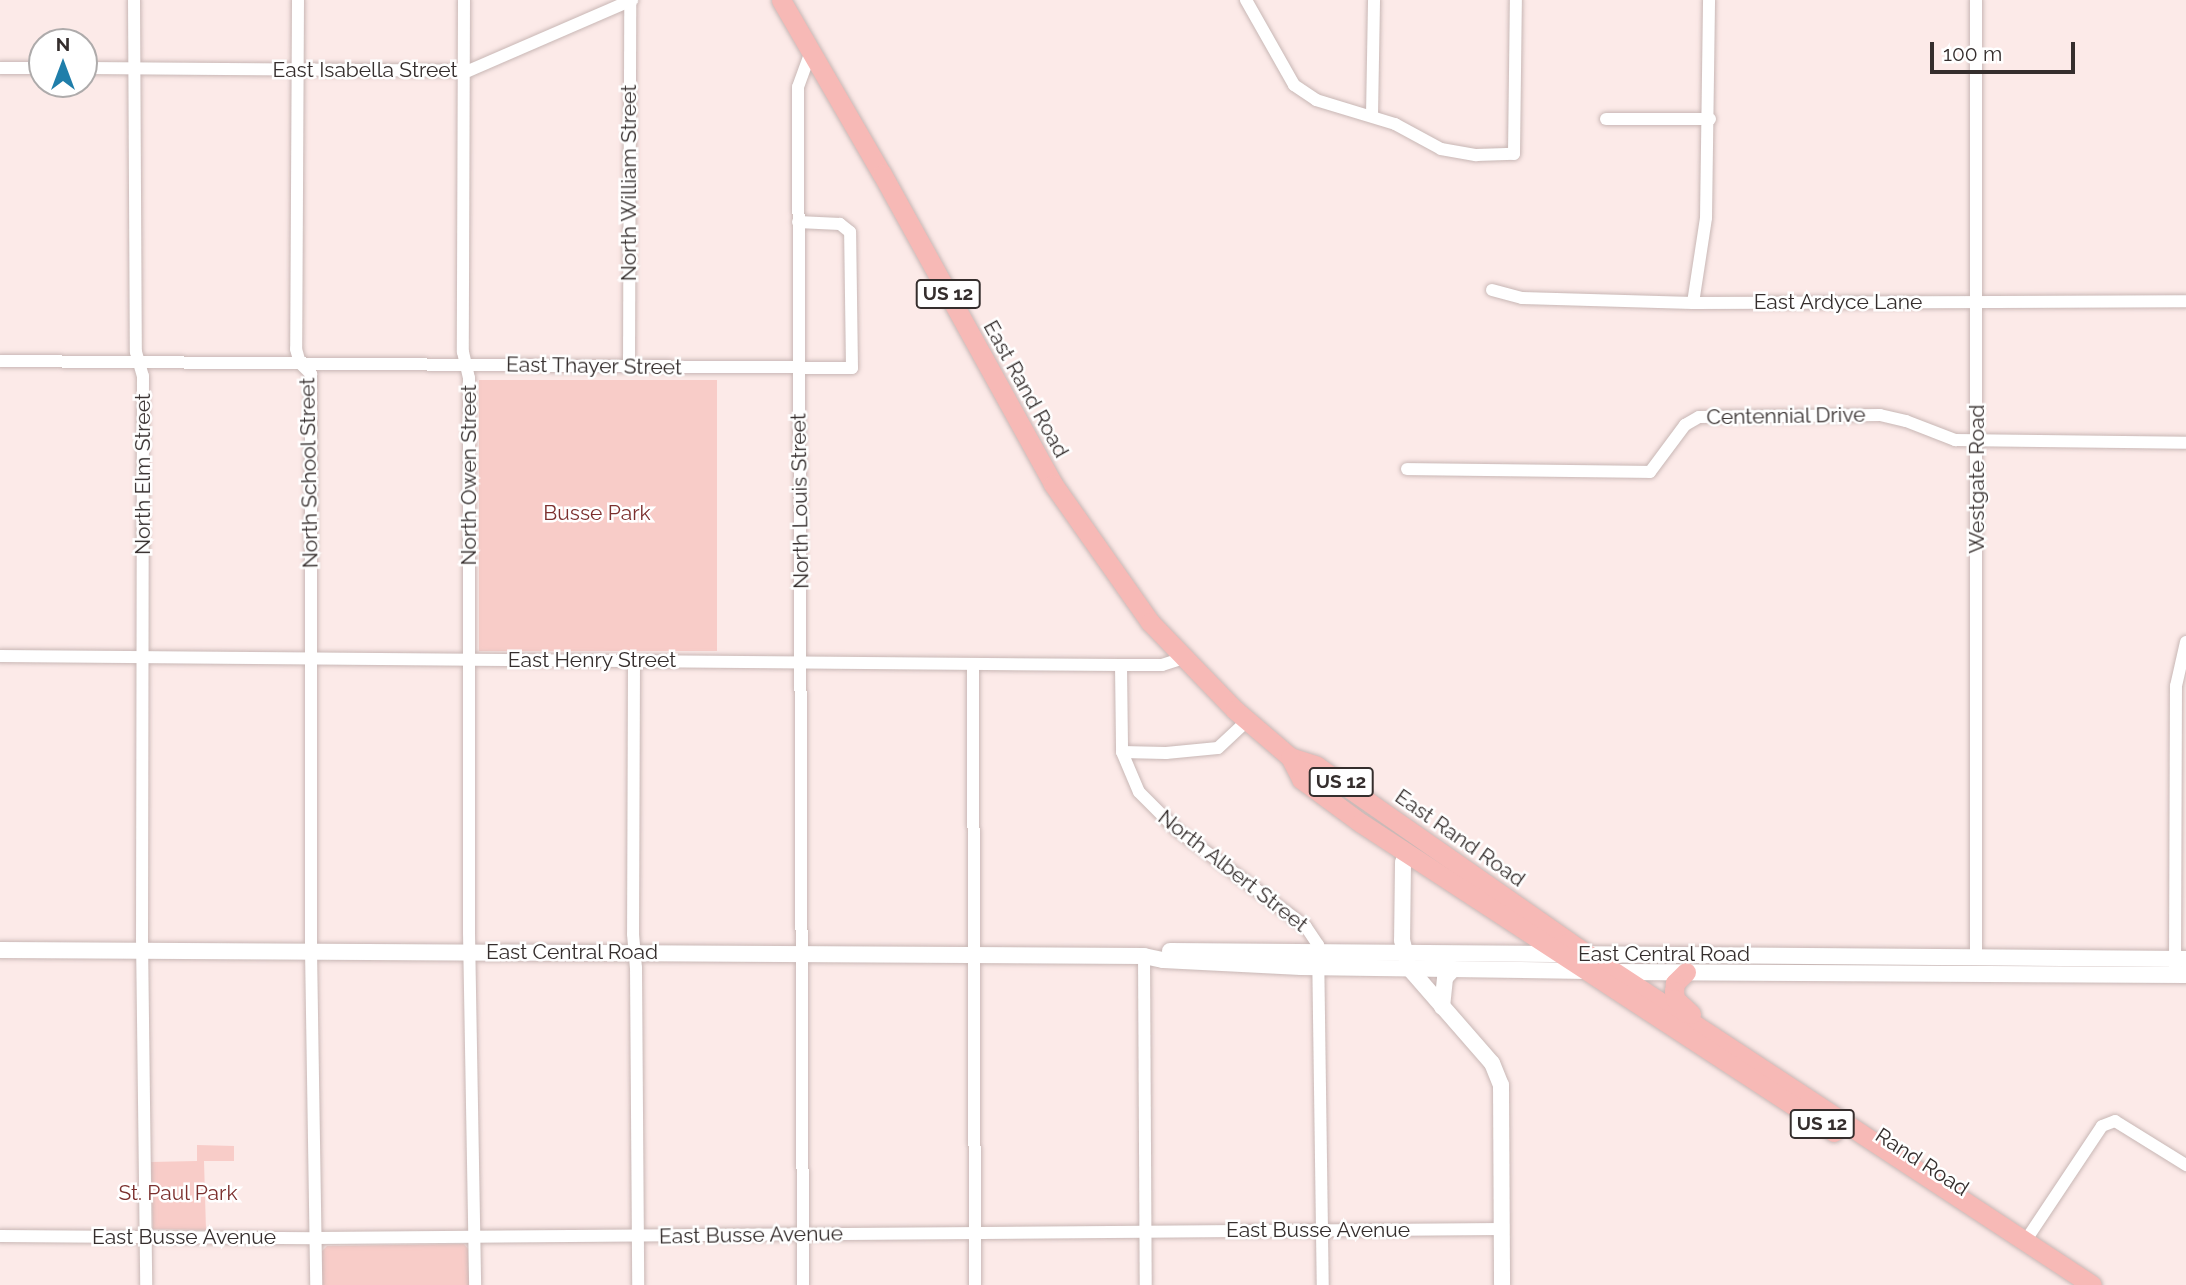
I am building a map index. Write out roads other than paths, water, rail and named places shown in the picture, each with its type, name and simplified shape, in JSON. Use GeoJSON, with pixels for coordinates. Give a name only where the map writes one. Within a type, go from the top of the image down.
{"type":"FeatureCollection","features":[{"type":"Feature","properties":{"kind":"main road","name":"East Rand Road"},"geometry":{"type":"LineString","coordinates":[[781,0],[1053,484],[1150,622],[1247,721],[1290,757],[1317,766],[1586,963]]}},
{"type":"Feature","properties":{"kind":"main road","name":"East Rand Road"},"geometry":{"type":"LineString","coordinates":[[1290,757],[1301,779],[1406,853],[1586,963]]}},
{"type":"Feature","properties":{"kind":"main road"},"geometry":{"type":"LineString","coordinates":[[1406,853],[1403,863],[1403,951],[1409,968],[1497,1072],[1503,1120],[1502,1285]]}},
{"type":"Feature","properties":{"kind":"main road","name":"East Central Road"},"geometry":{"type":"LineString","coordinates":[[0,950],[1144,956],[1174,961],[1320,959],[1403,951],[1686,972],[2181,967]]}},
{"type":"Feature","properties":{"kind":"main road","name":"East Central Road"},"geometry":{"type":"LineString","coordinates":[[1320,959],[1409,968],[1453,969],[1586,963],[1976,957],[2181,967]]}},
{"type":"Feature","properties":{"kind":"main road","name":"Rand Road"},"geometry":{"type":"LineString","coordinates":[[1586,963],[1735,1051],[2001,1229],[2092,1285]]}},
{"type":"Feature","properties":{"kind":"main road","name":"Rand Road"},"geometry":{"type":"LineString","coordinates":[[1586,963],[2070,1285]]}},
{"type":"Feature","properties":{"kind":"main road"},"geometry":{"type":"LineString","coordinates":[[1442,1007],[1444,980],[1453,969]]}},
{"type":"Feature","properties":{"kind":"main road"},"geometry":{"type":"LineString","coordinates":[[1686,972],[1674,985],[1675,999],[1735,1051]]}},
{"type":"Feature","properties":{"kind":"street","name":"North Elm Street"},"geometry":{"type":"LineString","coordinates":[[134,0],[137,362],[144,376],[142,657],[146,1285]]}},
{"type":"Feature","properties":{"kind":"street","name":"North School Street"},"geometry":{"type":"LineString","coordinates":[[298,0],[296,349],[300,363],[312,374],[311,950],[316,1285]]}},
{"type":"Feature","properties":{"kind":"street","name":"North Owen Street"},"geometry":{"type":"LineString","coordinates":[[464,0],[466,365],[469,378],[469,951],[475,1285]]}},
{"type":"Feature","properties":{"kind":"street","name":"East Isabella Street"},"geometry":{"type":"LineString","coordinates":[[98,68],[463,71],[631,0]]}},
{"type":"Feature","properties":{"kind":"street","name":"North William Street"},"geometry":{"type":"LineString","coordinates":[[629,366],[631,0]]}},
{"type":"Feature","properties":{"kind":"street"},"geometry":{"type":"LineString","coordinates":[[1246,0],[1294,85],[1315,100],[1395,124],[1441,149],[1476,155],[1514,154],[1516,0]]}},
{"type":"Feature","properties":{"kind":"street"},"geometry":{"type":"LineString","coordinates":[[1372,116],[1374,0]]}},
{"type":"Feature","properties":{"kind":"street"},"geometry":{"type":"LineString","coordinates":[[1693,303],[1697,259],[1706,218],[1710,119],[1709,0]]}},
{"type":"Feature","properties":{"kind":"street","name":"Westgate Road"},"geometry":{"type":"LineString","coordinates":[[1976,0],[1976,957]]}},
{"type":"Feature","properties":{"kind":"street","name":"North Louis Street"},"geometry":{"type":"LineString","coordinates":[[803,1285],[798,88],[811,52]]}},
{"type":"Feature","properties":{"kind":"street"},"geometry":{"type":"LineString","coordinates":[[0,68],[28,68]]}},
{"type":"Feature","properties":{"kind":"street"},"geometry":{"type":"LineString","coordinates":[[1606,119],[1710,119]]}},
{"type":"Feature","properties":{"kind":"street","name":"East Thayer Street"},"geometry":{"type":"LineString","coordinates":[[0,361],[852,368],[850,232],[840,224],[798,222]]}},
{"type":"Feature","properties":{"kind":"street","name":"East Ardyce Lane"},"geometry":{"type":"LineString","coordinates":[[1492,290],[1522,298],[1693,303],[2186,301]]}},
{"type":"Feature","properties":{"kind":"street","name":"Centennial Drive"},"geometry":{"type":"LineString","coordinates":[[1407,469],[1650,472],[1685,425],[1699,417],[1880,415],[1906,421],[1944,438],[1977,440]]}},
{"type":"Feature","properties":{"kind":"street"},"geometry":{"type":"LineString","coordinates":[[1977,440],[2186,443]]}},
{"type":"Feature","properties":{"kind":"street"},"geometry":{"type":"LineString","coordinates":[[2181,967],[2176,687],[2186,642]]}},
{"type":"Feature","properties":{"kind":"street","name":"East Henry Street"},"geometry":{"type":"LineString","coordinates":[[0,656],[1121,665],[1162,664],[1183,658]]}},
{"type":"Feature","properties":{"kind":"street"},"geometry":{"type":"LineString","coordinates":[[634,661],[638,1285]]}},
{"type":"Feature","properties":{"kind":"street"},"geometry":{"type":"LineString","coordinates":[[973,664],[975,1285]]}},
{"type":"Feature","properties":{"kind":"street","name":"North Albert Street"},"geometry":{"type":"LineString","coordinates":[[1121,665],[1122,752],[1135,786],[1153,808],[1246,884],[1306,927],[1314,936],[1320,959]]}},
{"type":"Feature","properties":{"kind":"street"},"geometry":{"type":"LineString","coordinates":[[1122,752],[1166,753],[1218,748],[1247,721]]}},
{"type":"Feature","properties":{"kind":"street"},"geometry":{"type":"LineString","coordinates":[[1144,956],[1146,1285]]}},
{"type":"Feature","properties":{"kind":"street"},"geometry":{"type":"LineString","coordinates":[[1320,959],[1323,1285]]}},
{"type":"Feature","properties":{"kind":"street"},"geometry":{"type":"LineString","coordinates":[[2026,1240],[2102,1126],[2115,1121],[2186,1165]]}},
{"type":"Feature","properties":{"kind":"street","name":"East Busse Avenue"},"geometry":{"type":"LineString","coordinates":[[0,1236],[315,1238],[1502,1229]]}},
{"type":"Feature","properties":{"kind":"park label","name":"Busse Park"},"geometry":{"type":"Point","coordinates":[597,513]}},
{"type":"Feature","properties":{"kind":"park label","name":"St. Paul Park"},"geometry":{"type":"Point","coordinates":[178,1193]}}]}
